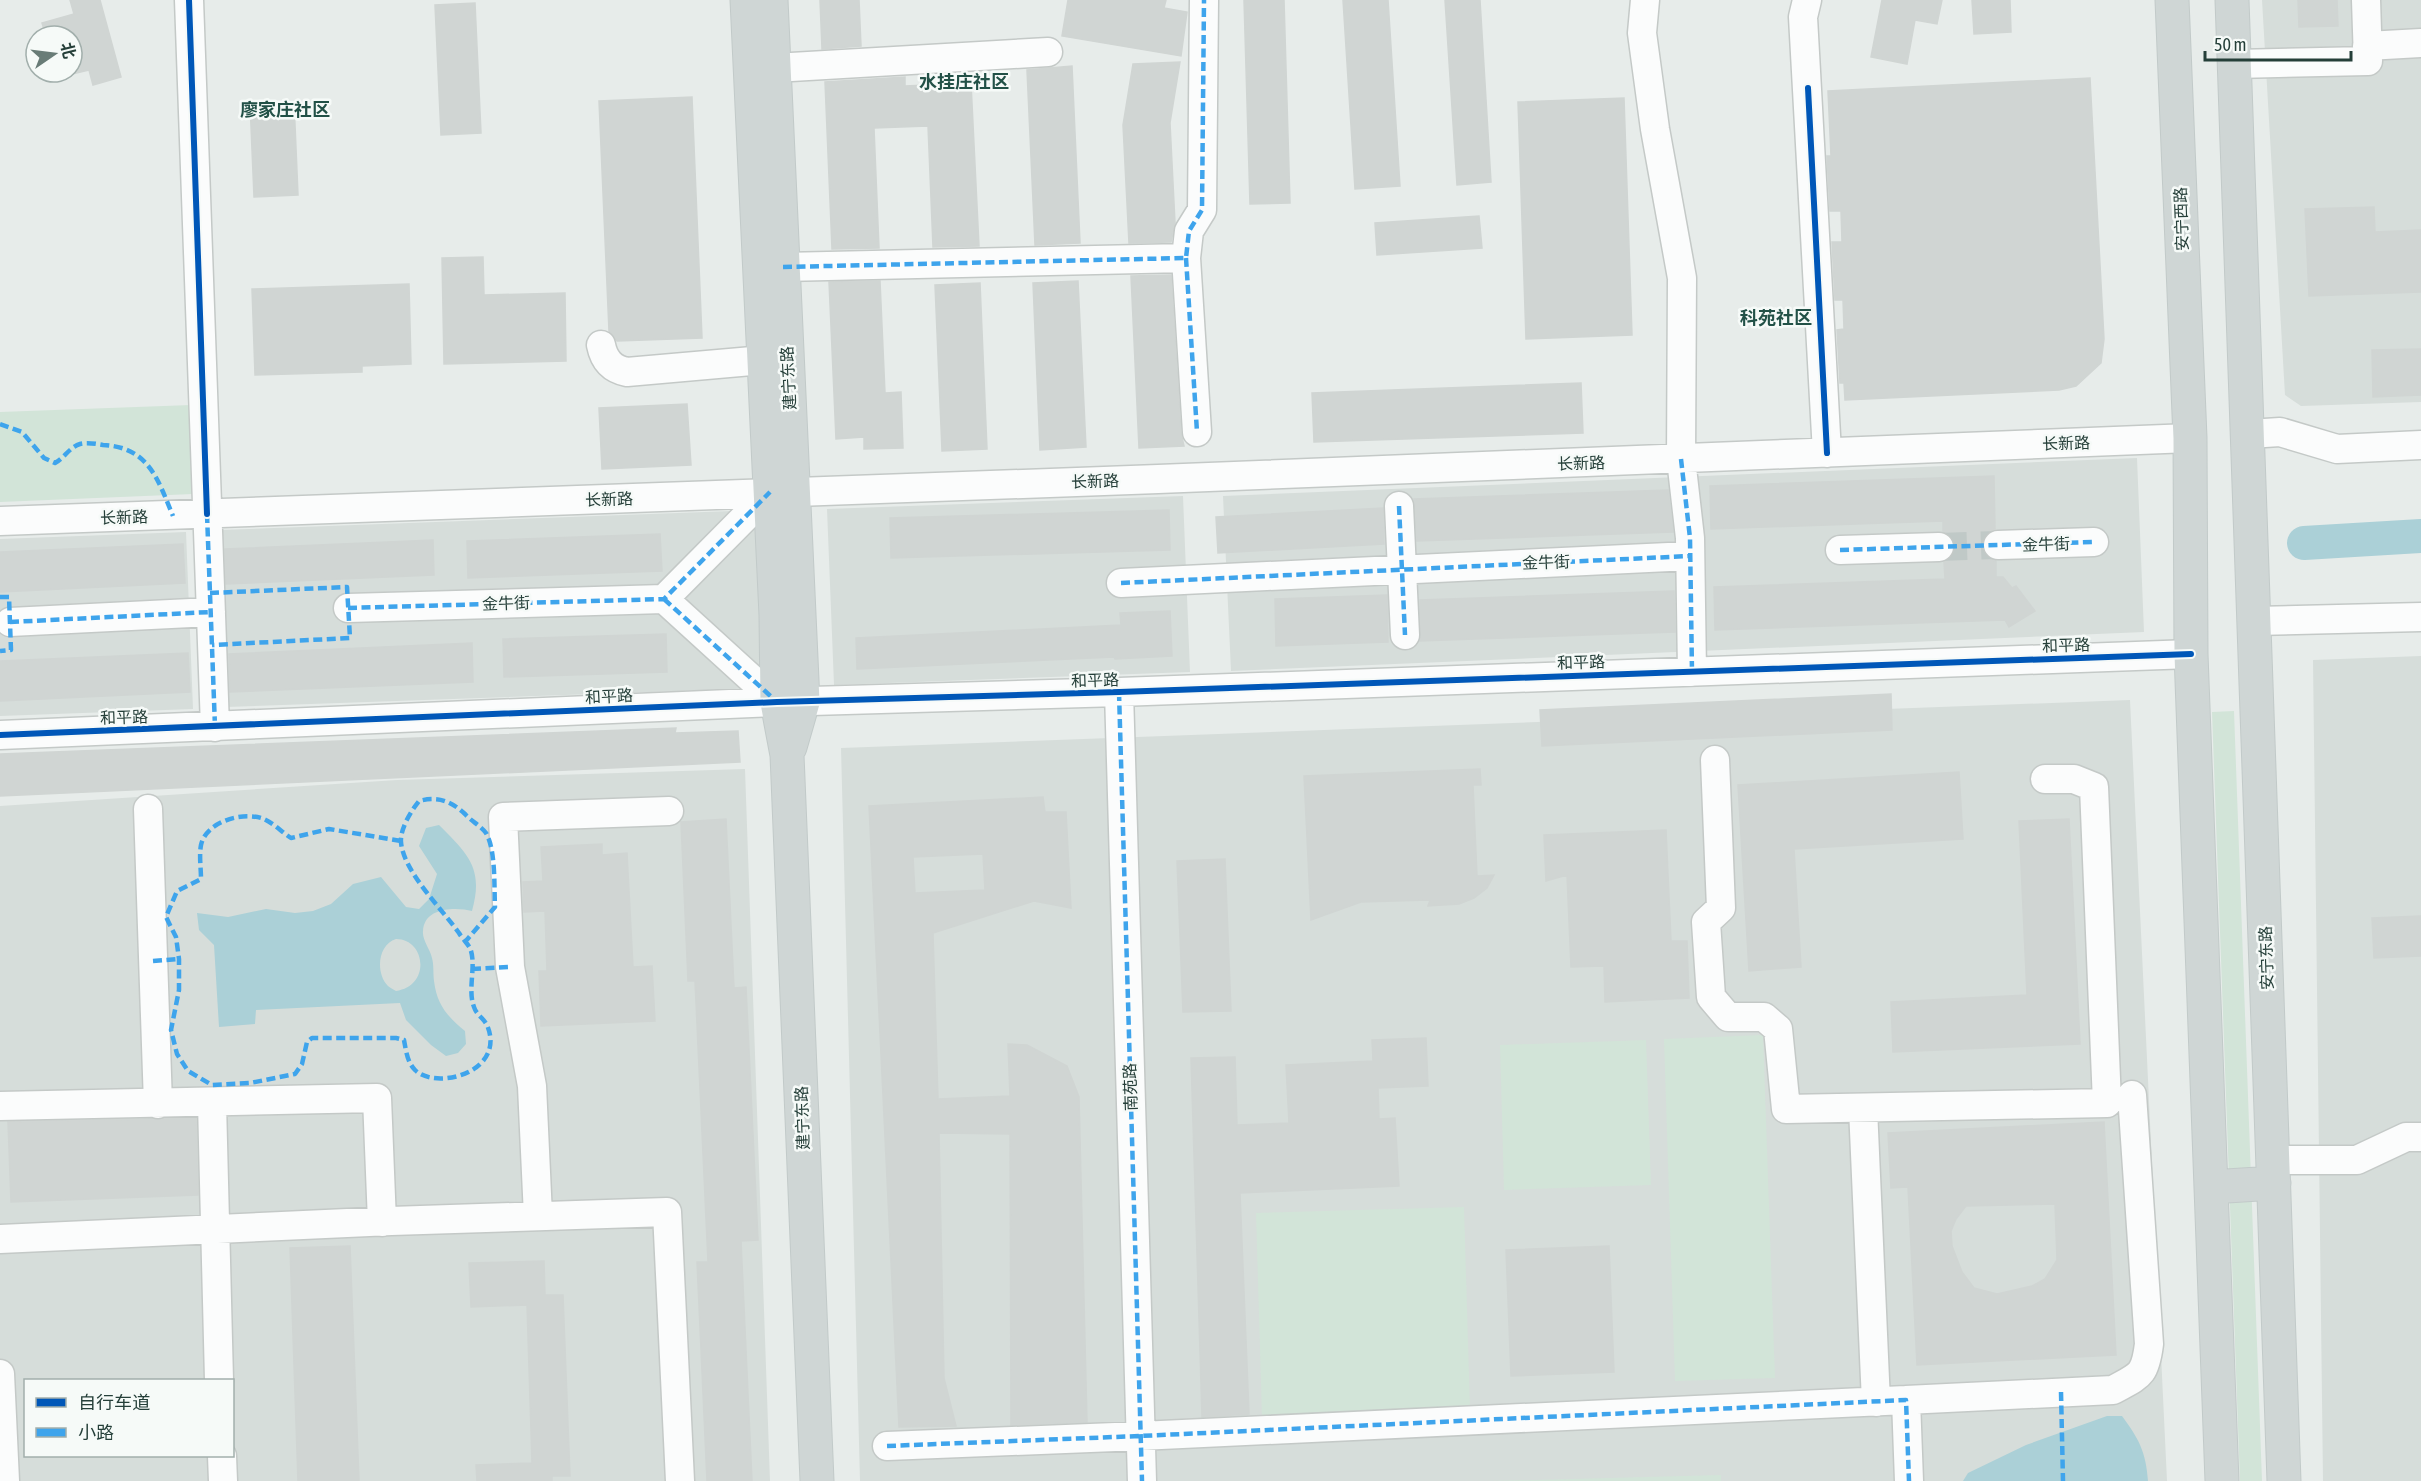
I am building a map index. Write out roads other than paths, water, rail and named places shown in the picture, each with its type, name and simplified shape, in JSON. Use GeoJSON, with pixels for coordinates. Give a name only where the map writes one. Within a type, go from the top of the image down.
{"type":"FeatureCollection","features":[{"type":"Feature","properties":{"kind":"main road","name":"建宁东路"},"geometry":{"type":"LineString","coordinates":[[747,0],[764,360],[782,492]]}},
{"type":"Feature","properties":{"kind":"main road","name":"建宁东路"},"geometry":{"type":"LineString","coordinates":[[771,0],[783,267],[782,492],[790,702],[787,755],[817,1481]]}},
{"type":"Feature","properties":{"kind":"main road","name":"安宁西路"},"geometry":{"type":"LineString","coordinates":[[2172,0],[2190,438]]}},
{"type":"Feature","properties":{"kind":"main road"},"geometry":{"type":"LineString","coordinates":[[2232,0],[2249,434]]}},
{"type":"Feature","properties":{"kind":"main road","name":"安宁东路"},"geometry":{"type":"LineString","coordinates":[[2249,434],[2284,1481]]}},
{"type":"Feature","properties":{"kind":"main road"},"geometry":{"type":"LineString","coordinates":[[2190,438],[2191,654],[2222,1481]]}},
{"type":"Feature","properties":{"kind":"main road"},"geometry":{"type":"LineString","coordinates":[[2211,1186],[2274,1172]]}},
{"type":"Feature","properties":{"kind":"street"},"geometry":{"type":"LineString","coordinates":[[189,0],[215,727]]}},
{"type":"Feature","properties":{"kind":"street"},"geometry":{"type":"LineString","coordinates":[[1197,432],[1186,258],[1189,231],[1202,210],[1204,0]]}},
{"type":"Feature","properties":{"kind":"street"},"geometry":{"type":"LineString","coordinates":[[1645,0],[1642,33],[1649,86],[1682,278],[1681,459],[1690,556],[1692,672]]}},
{"type":"Feature","properties":{"kind":"street"},"geometry":{"type":"LineString","coordinates":[[1807,0],[1803,17],[1827,453]]}},
{"type":"Feature","properties":{"kind":"street"},"geometry":{"type":"LineString","coordinates":[[2236,64],[2368,61],[2366,0]]}},
{"type":"Feature","properties":{"kind":"street"},"geometry":{"type":"LineString","coordinates":[[2367,46],[2421,43]]}},
{"type":"Feature","properties":{"kind":"street"},"geometry":{"type":"LineString","coordinates":[[774,68],[1048,52]]}},
{"type":"Feature","properties":{"kind":"street"},"geometry":{"type":"LineString","coordinates":[[783,267],[1186,258]]}},
{"type":"Feature","properties":{"kind":"street"},"geometry":{"type":"LineString","coordinates":[[601,345],[607,361],[613,367],[627,372],[764,360]]}},
{"type":"Feature","properties":{"kind":"street"},"geometry":{"type":"LineString","coordinates":[[2249,434],[2280,432],[2337,449],[2421,445]]}},
{"type":"Feature","properties":{"kind":"street","name":"长新路"},"geometry":{"type":"LineString","coordinates":[[0,521],[2190,438]]}},
{"type":"Feature","properties":{"kind":"street"},"geometry":{"type":"LineString","coordinates":[[782,492],[664,598],[790,702]]}},
{"type":"Feature","properties":{"kind":"street"},"geometry":{"type":"LineString","coordinates":[[1399,506],[1405,635]]}},
{"type":"Feature","properties":{"kind":"street","name":"金牛街"},"geometry":{"type":"LineString","coordinates":[[1998,545],[2094,542]]}},
{"type":"Feature","properties":{"kind":"street"},"geometry":{"type":"LineString","coordinates":[[1840,550],[1939,547]]}},
{"type":"Feature","properties":{"kind":"street","name":"金牛街"},"geometry":{"type":"LineString","coordinates":[[1121,583],[1690,556]]}},
{"type":"Feature","properties":{"kind":"street","name":"金牛街"},"geometry":{"type":"LineString","coordinates":[[348,608],[664,598]]}},
{"type":"Feature","properties":{"kind":"street"},"geometry":{"type":"LineString","coordinates":[[10,622],[211,612]]}},
{"type":"Feature","properties":{"kind":"street"},"geometry":{"type":"LineString","coordinates":[[2255,621],[2421,617]]}},
{"type":"Feature","properties":{"kind":"street","name":"和平路"},"geometry":{"type":"LineString","coordinates":[[0,735],[790,702],[2191,654]]}},
{"type":"Feature","properties":{"kind":"street","name":"南苑路"},"geometry":{"type":"LineString","coordinates":[[1119,692],[1142,1481]]}},
{"type":"Feature","properties":{"kind":"street"},"geometry":{"type":"LineString","coordinates":[[1715,760],[1720,908],[1706,922],[1712,996],[1728,1017],[1764,1017],[1779,1029],[1786,1110],[2107,1103],[2094,788],[2074,779],[2045,779]]}},
{"type":"Feature","properties":{"kind":"street"},"geometry":{"type":"LineString","coordinates":[[148,809],[158,1104]]}},
{"type":"Feature","properties":{"kind":"street"},"geometry":{"type":"LineString","coordinates":[[538,1216],[532,1086],[510,967],[503,817],[669,811]]}},
{"type":"Feature","properties":{"kind":"street"},"geometry":{"type":"LineString","coordinates":[[887,1446],[1876,1402],[2113,1389],[2139,1376],[2147,1365],[2149,1344],[2132,1095]]}},
{"type":"Feature","properties":{"kind":"street"},"geometry":{"type":"LineString","coordinates":[[0,1106],[378,1098],[382,1222]]}},
{"type":"Feature","properties":{"kind":"street"},"geometry":{"type":"LineString","coordinates":[[212,1103],[219,1379]]}},
{"type":"Feature","properties":{"kind":"street"},"geometry":{"type":"LineString","coordinates":[[1863,1108],[1876,1402]]}},
{"type":"Feature","properties":{"kind":"street"},"geometry":{"type":"LineString","coordinates":[[2274,1172],[2357,1160],[2406,1137],[2421,1137]]}},
{"type":"Feature","properties":{"kind":"street"},"geometry":{"type":"LineString","coordinates":[[0,1239],[668,1212],[680,1481]]}},
{"type":"Feature","properties":{"kind":"street"},"geometry":{"type":"LineString","coordinates":[[0,1374],[14,1410],[5,1481]]}},
{"type":"Feature","properties":{"kind":"street"},"geometry":{"type":"LineString","coordinates":[[1906,1400],[1909,1481]]}},
{"type":"Feature","properties":{"kind":"street"},"geometry":{"type":"LineString","coordinates":[[222,1457],[223,1481]]}},
{"type":"Feature","properties":{"kind":"water"},"geometry":{"type":"Polygon","coordinates":[[[439,825],[458,845],[471,863],[476,884],[472,911],[450,909],[435,913],[425,923],[423,931],[433,961],[434,981],[440,1003],[448,1015],[465,1031],[466,1044],[458,1053],[446,1056],[431,1045],[406,1020],[400,1003],[256,1010],[255,1024],[219,1027],[214,945],[199,930],[197,913],[228,917],[266,909],[295,913],[313,911],[331,904],[353,884],[381,877],[406,907],[419,909],[429,899],[437,874],[419,846],[426,828],[439,825]],[[396,939],[390,942],[385,947],[380,960],[384,980],[396,991],[415,981],[419,972],[418,954],[414,946],[396,939]]]}},
{"type":"Feature","properties":{"kind":"water"},"geometry":{"type":"Polygon","coordinates":[[[2107,1416],[2122,1416],[2133,1432],[2141,1446],[2148,1481],[1963,1481],[1968,1473],[2026,1445],[2107,1416]]]}},
{"type":"Feature","properties":{"kind":"waterway"},"geometry":{"type":"LineString","coordinates":[[2304,543],[2421,536]]}},
{"type":"Feature","properties":{"kind":"tunnel"},"geometry":{"type":"LineString","coordinates":[[1939,547],[1998,545]]}},
{"type":"Feature","properties":{"kind":"district","name":"水挂庄社区"},"geometry":{"type":"Point","coordinates":[964,82]}},
{"type":"Feature","properties":{"kind":"district","name":"廖家庄社区"},"geometry":{"type":"Point","coordinates":[285,110]}},
{"type":"Feature","properties":{"kind":"district","name":"科苑社区"},"geometry":{"type":"Point","coordinates":[1776,318]}}]}
